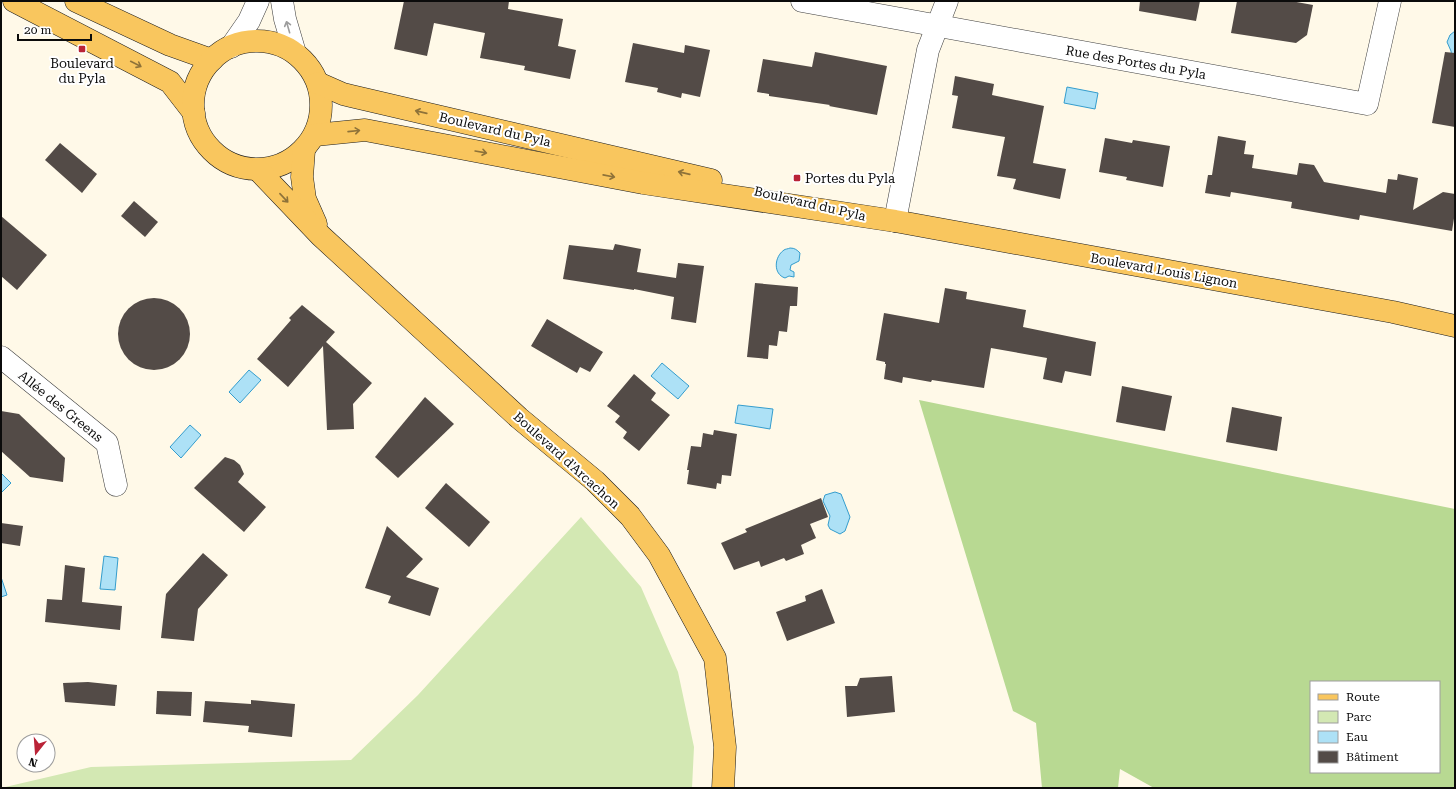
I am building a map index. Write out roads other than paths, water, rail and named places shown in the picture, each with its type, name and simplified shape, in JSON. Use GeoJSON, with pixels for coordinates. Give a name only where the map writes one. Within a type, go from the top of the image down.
{"type":"FeatureCollection","features":[{"type":"Feature","properties":{"kind":"main road"},"geometry":{"type":"LineString","coordinates":[[14,1],[170,82],[194,113]]}},
{"type":"Feature","properties":{"kind":"main road"},"geometry":{"type":"LineString","coordinates":[[76,1],[170,45],[212,60]]}},
{"type":"Feature","properties":{"kind":"main road"},"geometry":{"type":"LineString","coordinates":[[253,41],[276,44],[295,53],[310,68],[318,83],[322,111],[310,142],[291,160],[275,167],[258,170],[239,167],[222,159],[208,146],[199,131],[194,113],[194,98],[197,84],[203,71],[212,60],[231,47],[253,41]]}},
{"type":"Feature","properties":{"kind":"main road","name":"Boulevard du Pyla"},"geometry":{"type":"LineString","coordinates":[[318,83],[351,96],[872,217]]}},
{"type":"Feature","properties":{"kind":"main road","name":"Boulevard du Pyla"},"geometry":{"type":"LineString","coordinates":[[310,142],[365,130],[644,183],[872,217]]}},
{"type":"Feature","properties":{"kind":"main road","name":"Boulevard d'Arcachon"},"geometry":{"type":"LineString","coordinates":[[310,142],[302,177],[305,199],[321,236]]}},
{"type":"Feature","properties":{"kind":"main road","name":"Boulevard d'Arcachon"},"geometry":{"type":"LineString","coordinates":[[258,170],[321,236],[520,418],[595,481],[630,516],[658,556],[715,658],[725,747],[723,788]]}},
{"type":"Feature","properties":{"kind":"main road","name":"Boulevard Louis Lignon"},"geometry":{"type":"LineString","coordinates":[[872,217],[1393,312],[1455,326]]}},
{"type":"Feature","properties":{"kind":"street"},"geometry":{"type":"LineString","coordinates":[[231,47],[249,21],[258,1]]}},
{"type":"Feature","properties":{"kind":"street"},"geometry":{"type":"LineString","coordinates":[[282,1],[285,18],[295,53]]}},
{"type":"Feature","properties":{"kind":"street","name":"Rue des Portes du Pyla"},"geometry":{"type":"LineString","coordinates":[[802,1],[1367,104],[1390,1]]}},
{"type":"Feature","properties":{"kind":"street"},"geometry":{"type":"LineString","coordinates":[[895,221],[928,50],[947,1]]}},
{"type":"Feature","properties":{"kind":"street","name":"Allée des Greens"},"geometry":{"type":"LineString","coordinates":[[1,357],[107,443],[116,485]]}},
{"type":"Feature","properties":{"kind":"water"},"geometry":{"type":"Polygon","coordinates":[[[1455,31],[1455,62],[1452,58],[1447,42],[1450,35],[1455,31]]]}},
{"type":"Feature","properties":{"kind":"water"},"geometry":{"type":"Polygon","coordinates":[[[1067,87],[1098,93],[1095,109],[1064,103],[1067,87]]]}},
{"type":"Feature","properties":{"kind":"water"},"geometry":{"type":"Polygon","coordinates":[[[790,248],[796,249],[800,253],[799,261],[791,265],[790,270],[794,272],[794,277],[789,276],[785,278],[778,273],[776,265],[778,257],[781,253],[790,248]]]}},
{"type":"Feature","properties":{"kind":"water"},"geometry":{"type":"Polygon","coordinates":[[[662,363],[689,386],[678,399],[651,376],[662,363]]]}},
{"type":"Feature","properties":{"kind":"water"},"geometry":{"type":"Polygon","coordinates":[[[249,370],[261,380],[240,403],[229,392],[249,370]]]}},
{"type":"Feature","properties":{"kind":"water"},"geometry":{"type":"Polygon","coordinates":[[[738,405],[773,409],[770,429],[735,423],[738,405]]]}},
{"type":"Feature","properties":{"kind":"water"},"geometry":{"type":"Polygon","coordinates":[[[190,425],[201,435],[181,458],[170,447],[190,425]]]}},
{"type":"Feature","properties":{"kind":"water"},"geometry":{"type":"Polygon","coordinates":[[[1,473],[11,483],[1,493],[1,473]]]}},
{"type":"Feature","properties":{"kind":"water"},"geometry":{"type":"Polygon","coordinates":[[[835,492],[841,494],[850,517],[845,531],[840,534],[830,529],[828,525],[830,516],[823,501],[825,495],[835,492]]]}},
{"type":"Feature","properties":{"kind":"water"},"geometry":{"type":"Polygon","coordinates":[[[104,556],[118,558],[115,590],[100,589],[104,556]]]}},
{"type":"Feature","properties":{"kind":"water"},"geometry":{"type":"Polygon","coordinates":[[[1,577],[7,595],[1,597],[1,577]]]}},
{"type":"Feature","properties":{"kind":"place","name":"Boulevard du Pyla"},"geometry":{"type":"Point","coordinates":[82,49]}},
{"type":"Feature","properties":{"kind":"place","name":"Portes du Pyla"},"geometry":{"type":"Point","coordinates":[797,178]}}]}
